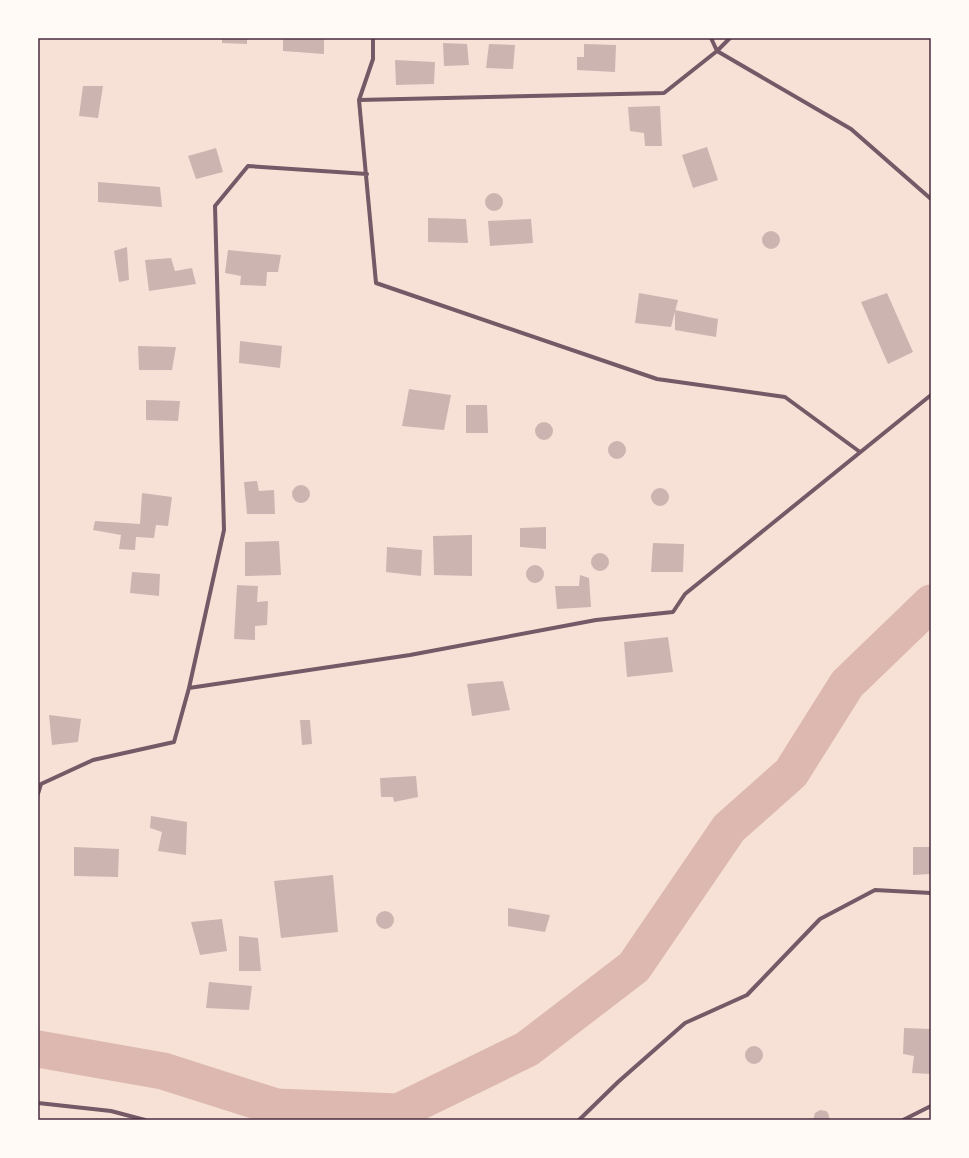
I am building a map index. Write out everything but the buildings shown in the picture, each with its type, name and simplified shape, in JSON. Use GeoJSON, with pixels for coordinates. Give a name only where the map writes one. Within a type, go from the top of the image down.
{"type":"FeatureCollection","features":[{"type":"Feature","properties":{"kind":"street"},"geometry":{"type":"LineString","coordinates":[[373,38],[372,59],[359,100],[376,283],[656,379],[785,397],[860,452]]}},
{"type":"Feature","properties":{"kind":"street"},"geometry":{"type":"LineString","coordinates":[[711,38],[718,51],[851,129],[931,199]]}},
{"type":"Feature","properties":{"kind":"street"},"geometry":{"type":"LineString","coordinates":[[359,100],[664,93],[718,51],[730,38]]}},
{"type":"Feature","properties":{"kind":"street"},"geometry":{"type":"LineString","coordinates":[[38,794],[41,784],[93,760],[174,742],[189,688],[224,530],[215,206],[248,166],[367,174]]}},
{"type":"Feature","properties":{"kind":"street"},"geometry":{"type":"LineString","coordinates":[[189,688],[410,655],[596,620],[673,612],[686,594],[931,395]]}},
{"type":"Feature","properties":{"kind":"street"},"geometry":{"type":"LineString","coordinates":[[579,1120],[618,1082],[685,1022],[748,995],[820,920],[875,890],[931,893]]}},
{"type":"Feature","properties":{"kind":"street"},"geometry":{"type":"LineString","coordinates":[[38,1103],[111,1111],[145,1120]]}},
{"type":"Feature","properties":{"kind":"street"},"geometry":{"type":"LineString","coordinates":[[903,1120],[931,1106]]}},
{"type":"Feature","properties":{"kind":"waterway"},"geometry":{"type":"LineString","coordinates":[[38,1049],[163,1071],[276,1107],[398,1112],[527,1049],[634,967],[729,828],[791,773],[847,684],[931,603]]}}]}
